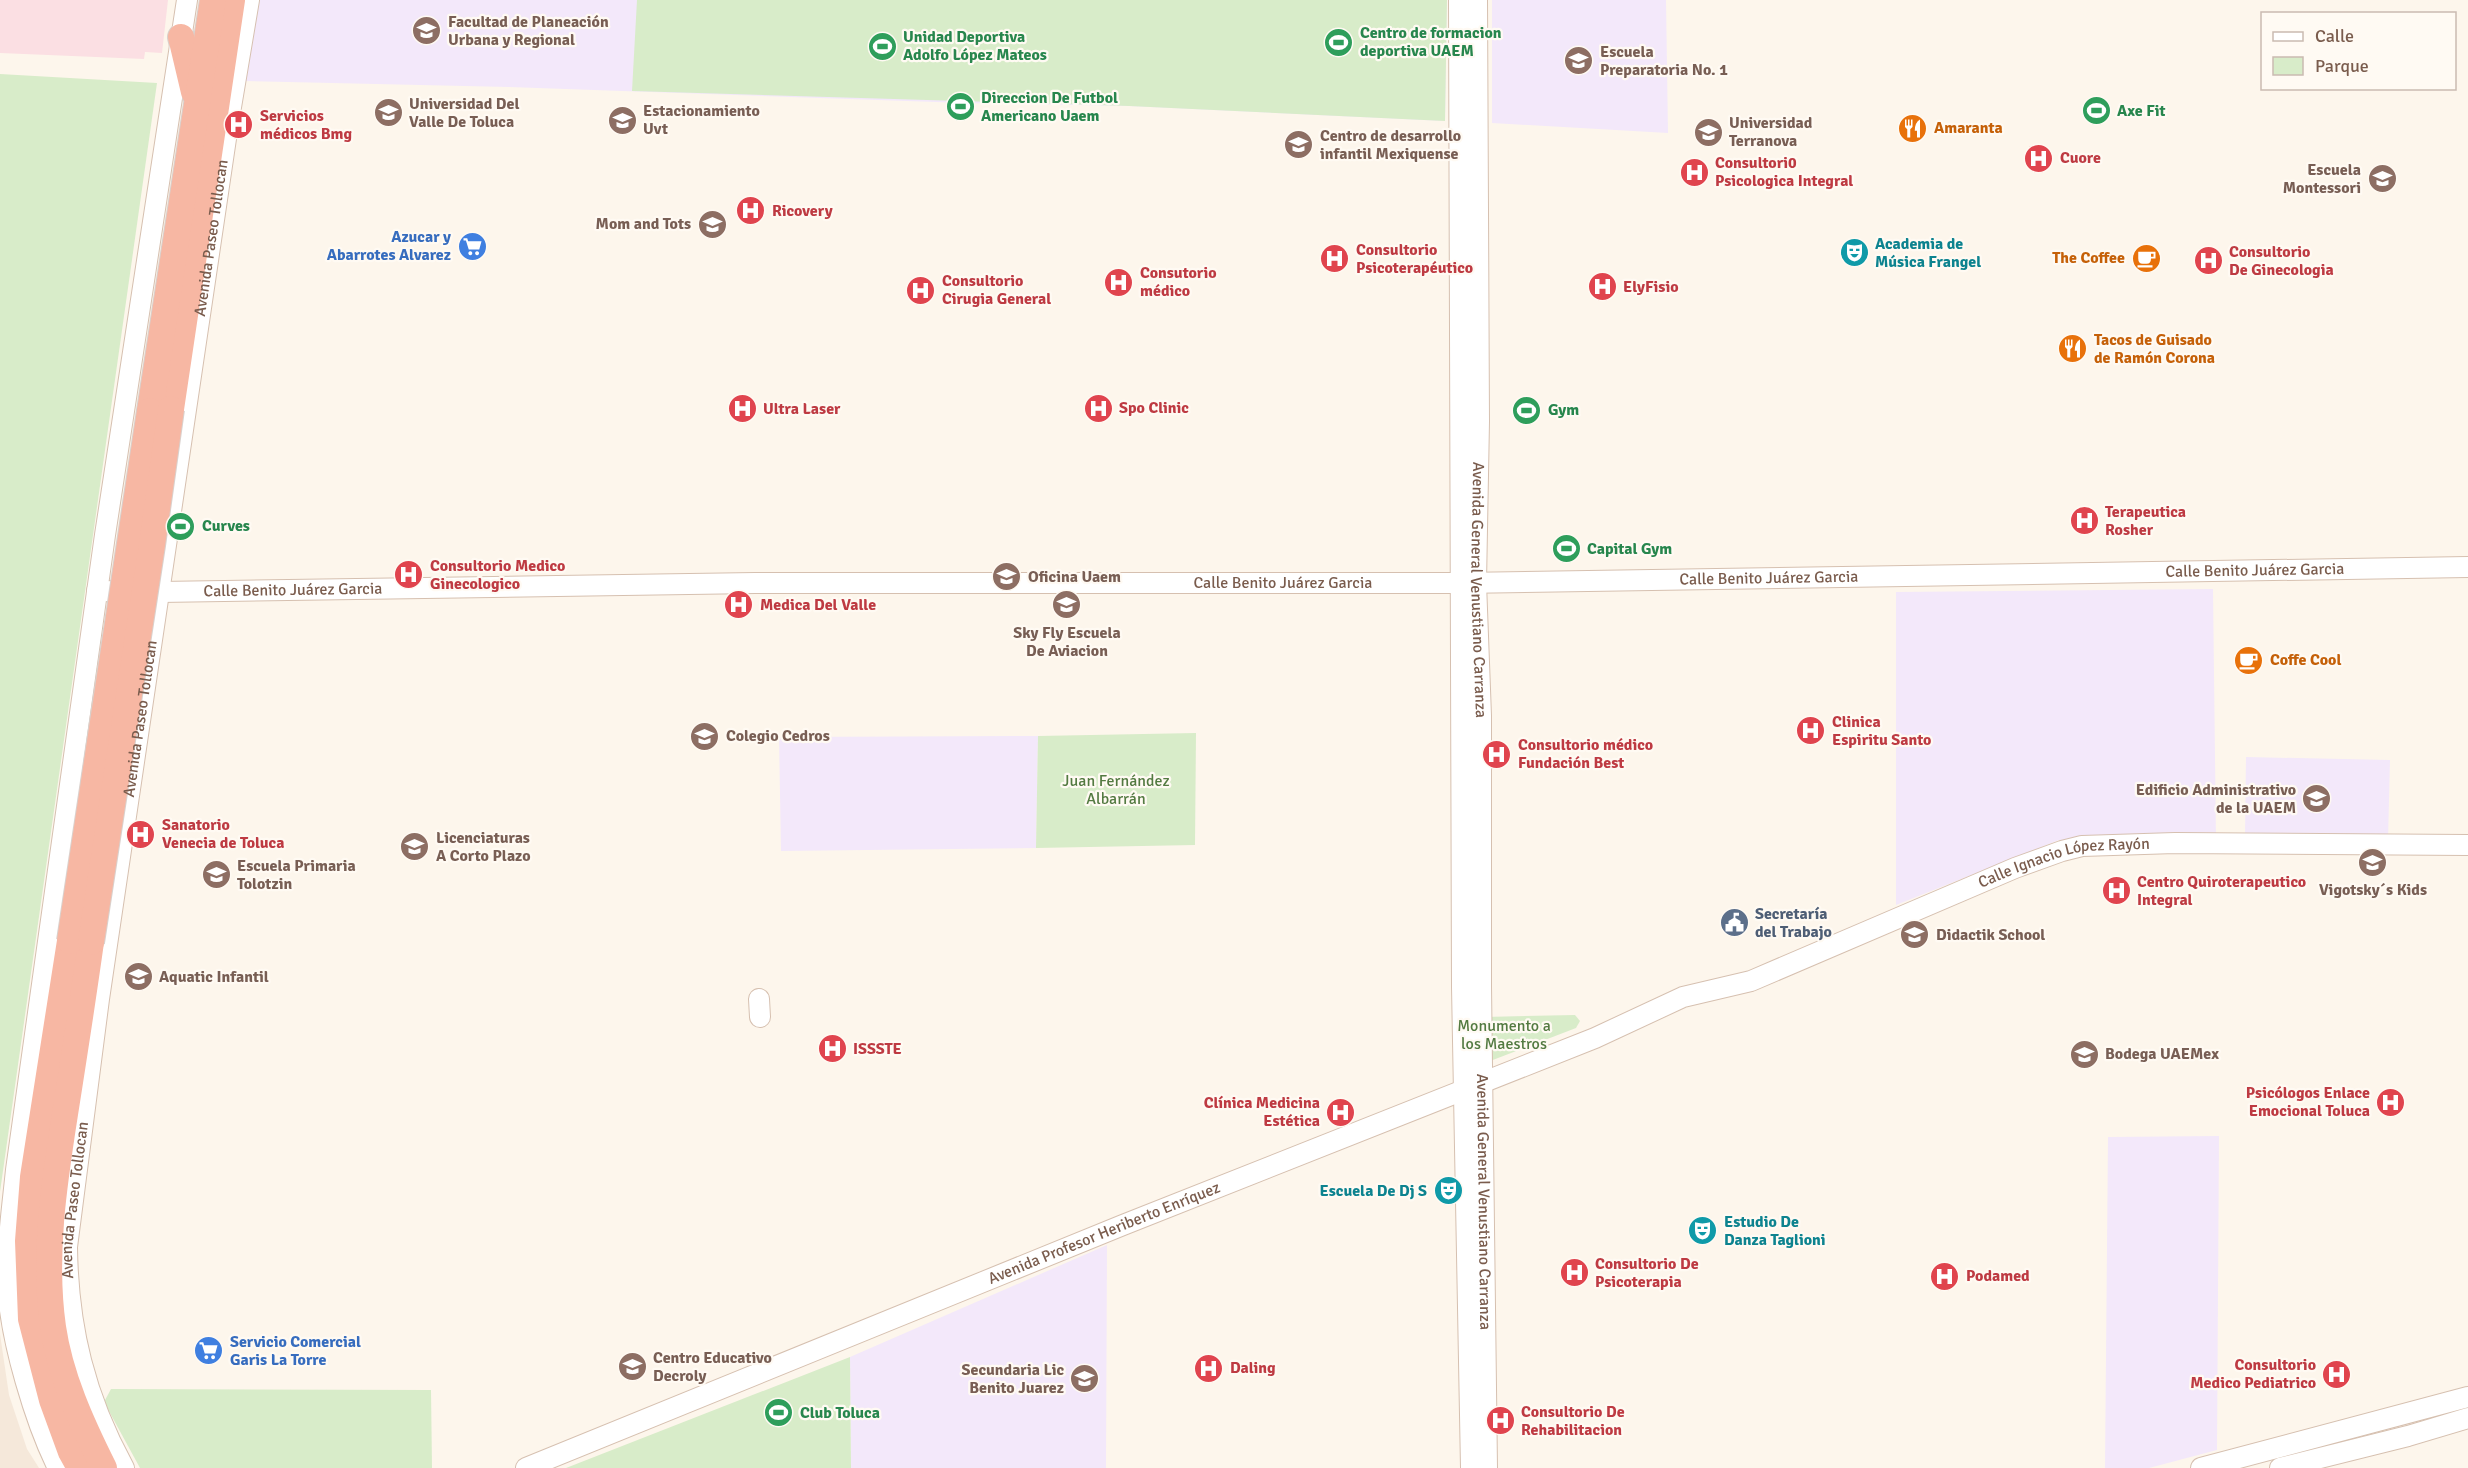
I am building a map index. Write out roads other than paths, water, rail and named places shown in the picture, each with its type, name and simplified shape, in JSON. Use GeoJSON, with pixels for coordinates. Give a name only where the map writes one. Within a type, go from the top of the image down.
{"type":"FeatureCollection","features":[{"type":"Feature","properties":{"kind":"highway","name":"Avenida Paseo Tollocan"},"geometry":{"type":"LineString","coordinates":[[104,1468],[88,1436],[67,1380],[53,1328],[49,1276],[51,1235],[81,942],[160,410],[196,104],[213,0]]}},
{"type":"Feature","properties":{"kind":"highway","name":"Avenida Paseo Tollocan"},"geometry":{"type":"LineString","coordinates":[[160,410],[208,155],[231,0]]}},
{"type":"Feature","properties":{"kind":"highway"},"geometry":{"type":"LineString","coordinates":[[181,37],[196,104]]}},
{"type":"Feature","properties":{"kind":"highway"},"geometry":{"type":"LineString","coordinates":[[208,155],[228,125]]}},
{"type":"Feature","properties":{"kind":"highway","name":"Avenida Paseo Tollocan"},"geometry":{"type":"LineString","coordinates":[[80,1468],[71,1452],[52,1400],[31,1319],[27,1241],[33,1177],[81,942]]}},
{"type":"Feature","properties":{"kind":"highway"},"geometry":{"type":"LineString","coordinates":[[60,1146],[73,1191]]}},
{"type":"Feature","properties":{"kind":"highway"},"geometry":{"type":"LineString","coordinates":[[27,1241],[8,1286],[31,1319]]}},
{"type":"Feature","properties":{"kind":"main road"},"geometry":{"type":"LineString","coordinates":[[58,1468],[36,1415],[20,1358],[8,1286],[16,1170],[105,535],[187,0]]}},
{"type":"Feature","properties":{"kind":"main road","name":"Avenida Paseo Tollocan"},"geometry":{"type":"LineString","coordinates":[[124,1468],[99,1417],[83,1373],[73,1329],[67,1284],[67,1247],[104,965],[168,544],[228,125],[249,0]]}},
{"type":"Feature","properties":{"kind":"main road","name":"Avenida General Venustiano Carranza"},"geometry":{"type":"LineString","coordinates":[[1459,0],[1469,583],[1464,1089],[1471,1468]]}},
{"type":"Feature","properties":{"kind":"main road","name":"Avenida General Venustiano Carranza"},"geometry":{"type":"LineString","coordinates":[[1477,0],[1479,421],[1469,583],[1480,716],[1487,1468]]}},
{"type":"Feature","properties":{"kind":"main road"},"geometry":{"type":"LineString","coordinates":[[105,535],[117,554],[127,558],[144,558],[168,544]]}},
{"type":"Feature","properties":{"kind":"main road","name":"Calle Benito Juárez Garcia"},"geometry":{"type":"LineString","coordinates":[[97,591],[743,584],[1469,583],[2468,567]]}},
{"type":"Feature","properties":{"kind":"main road","name":"Calle Ignacio López Rayón"},"geometry":{"type":"LineString","coordinates":[[1683,997],[1752,981],[2015,868],[2082,846],[2234,843],[2468,845]]}},
{"type":"Feature","properties":{"kind":"main road","name":"Avenida Profesor Heriberto Enríquez"},"geometry":{"type":"LineString","coordinates":[[526,1468],[1123,1225],[1224,1187],[1595,1038],[1683,997]]}},
{"type":"Feature","properties":{"kind":"main road"},"geometry":{"type":"LineString","coordinates":[[2201,1468],[2468,1397]]}},
{"type":"Feature","properties":{"kind":"main road"},"geometry":{"type":"LineString","coordinates":[[2403,1413],[2408,1436]]}},
{"type":"Feature","properties":{"kind":"main road"},"geometry":{"type":"LineString","coordinates":[[2280,1468],[2408,1436],[2468,1418]]}},
{"type":"Feature","properties":{"kind":"place","name":"Facultad de Planeación Urbana y Regional"},"geometry":{"type":"Point","coordinates":[427,31]}},
{"type":"Feature","properties":{"kind":"place","name":"Centro de formacion deportiva UAEM"},"geometry":{"type":"Point","coordinates":[1339,42]}},
{"type":"Feature","properties":{"kind":"place","name":"Unidad Deportiva Adolfo López Mateos"},"geometry":{"type":"Point","coordinates":[882,46]}},
{"type":"Feature","properties":{"kind":"place","name":"Escuela Preparatoria No. 1"},"geometry":{"type":"Point","coordinates":[1579,61]}},
{"type":"Feature","properties":{"kind":"place","name":"Direccion De Futbol Americano Uaem"},"geometry":{"type":"Point","coordinates":[960,107]}},
{"type":"Feature","properties":{"kind":"place","name":"Axe Fit"},"geometry":{"type":"Point","coordinates":[2096,111]}},
{"type":"Feature","properties":{"kind":"place","name":"Universidad Del Valle De Toluca"},"geometry":{"type":"Point","coordinates":[388,113]}},
{"type":"Feature","properties":{"kind":"place","name":"Estacionamiento Uvt"},"geometry":{"type":"Point","coordinates":[622,120]}},
{"type":"Feature","properties":{"kind":"place","name":"Servicios médicos Bmg"},"geometry":{"type":"Point","coordinates":[239,125]}},
{"type":"Feature","properties":{"kind":"place","name":"Amaranta"},"geometry":{"type":"Point","coordinates":[1913,128]}},
{"type":"Feature","properties":{"kind":"place","name":"Universidad Terranova"},"geometry":{"type":"Point","coordinates":[1708,132]}},
{"type":"Feature","properties":{"kind":"place","name":"Centro de desarrollo infantil Mexiquense"},"geometry":{"type":"Point","coordinates":[1299,145]}},
{"type":"Feature","properties":{"kind":"place","name":"Cuore"},"geometry":{"type":"Point","coordinates":[2039,158]}},
{"type":"Feature","properties":{"kind":"place","name":"Consultori0 Psicologica Integral"},"geometry":{"type":"Point","coordinates":[1694,172]}},
{"type":"Feature","properties":{"kind":"place","name":"Escuela Montessori"},"geometry":{"type":"Point","coordinates":[2382,179]}},
{"type":"Feature","properties":{"kind":"place","name":"Ricovery"},"geometry":{"type":"Point","coordinates":[751,211]}},
{"type":"Feature","properties":{"kind":"place","name":"Mom and Tots"},"geometry":{"type":"Point","coordinates":[712,224]}},
{"type":"Feature","properties":{"kind":"place","name":"Azucar y Abarrotes Alvarez"},"geometry":{"type":"Point","coordinates":[472,246]}},
{"type":"Feature","properties":{"kind":"place","name":"Academia de Música Frangel"},"geometry":{"type":"Point","coordinates":[1854,253]}},
{"type":"Feature","properties":{"kind":"place","name":"The Coffee"},"geometry":{"type":"Point","coordinates":[2146,258]}},
{"type":"Feature","properties":{"kind":"place","name":"Consultorio Psicoterapéutico"},"geometry":{"type":"Point","coordinates":[1335,259]}},
{"type":"Feature","properties":{"kind":"place","name":"Consultorio De Ginecologia"},"geometry":{"type":"Point","coordinates":[2208,261]}},
{"type":"Feature","properties":{"kind":"place","name":"Consutorio médico"},"geometry":{"type":"Point","coordinates":[1119,282]}},
{"type":"Feature","properties":{"kind":"place","name":"ElyFisio"},"geometry":{"type":"Point","coordinates":[1602,287]}},
{"type":"Feature","properties":{"kind":"place","name":"Consultorio Cirugia General"},"geometry":{"type":"Point","coordinates":[921,290]}},
{"type":"Feature","properties":{"kind":"place","name":"Tacos de Guisado de Ramón Corona"},"geometry":{"type":"Point","coordinates":[2073,349]}},
{"type":"Feature","properties":{"kind":"place","name":"Spo Clinic"},"geometry":{"type":"Point","coordinates":[1098,408]}},
{"type":"Feature","properties":{"kind":"place","name":"Ultra Laser"},"geometry":{"type":"Point","coordinates":[742,409]}},
{"type":"Feature","properties":{"kind":"place","name":"Gym"},"geometry":{"type":"Point","coordinates":[1527,410]}},
{"type":"Feature","properties":{"kind":"place","name":"Terapeutica Rosher"},"geometry":{"type":"Point","coordinates":[2084,521]}},
{"type":"Feature","properties":{"kind":"place","name":"Curves"},"geometry":{"type":"Point","coordinates":[181,526]}},
{"type":"Feature","properties":{"kind":"place","name":"Capital Gym"},"geometry":{"type":"Point","coordinates":[1566,549]}},
{"type":"Feature","properties":{"kind":"place","name":"Consultorio Medico Ginecologico"},"geometry":{"type":"Point","coordinates":[409,575]}},
{"type":"Feature","properties":{"kind":"place","name":"Oficina Uaem"},"geometry":{"type":"Point","coordinates":[1007,577]}},
{"type":"Feature","properties":{"kind":"place","name":"Medica Del Valle"},"geometry":{"type":"Point","coordinates":[739,605]}},
{"type":"Feature","properties":{"kind":"place","name":"Sky Fly Escuela De Aviacion"},"geometry":{"type":"Point","coordinates":[1067,605]}},
{"type":"Feature","properties":{"kind":"place","name":"Coffe Cool"},"geometry":{"type":"Point","coordinates":[2249,660]}},
{"type":"Feature","properties":{"kind":"place","name":"Clinica Espiritu Santo"},"geometry":{"type":"Point","coordinates":[1811,731]}},
{"type":"Feature","properties":{"kind":"place","name":"Colegio Cedros"},"geometry":{"type":"Point","coordinates":[705,736]}},
{"type":"Feature","properties":{"kind":"place","name":"Consultorio médico Fundación Best"},"geometry":{"type":"Point","coordinates":[1497,754]}},
{"type":"Feature","properties":{"kind":"place","name":"Edificio Administrativo de la UAEM"},"geometry":{"type":"Point","coordinates":[2317,799]}},
{"type":"Feature","properties":{"kind":"place","name":"Sanatorio Venecia de Toluca"},"geometry":{"type":"Point","coordinates":[141,834]}},
{"type":"Feature","properties":{"kind":"place","name":"Licenciaturas A Corto Plazo"},"geometry":{"type":"Point","coordinates":[415,847]}},
{"type":"Feature","properties":{"kind":"place","name":"Vigotsky´s Kids"},"geometry":{"type":"Point","coordinates":[2373,862]}},
{"type":"Feature","properties":{"kind":"place","name":"Escuela Primaria Tolotzin"},"geometry":{"type":"Point","coordinates":[216,875]}},
{"type":"Feature","properties":{"kind":"place","name":"Centro Quiroterapeutico Integral"},"geometry":{"type":"Point","coordinates":[2116,891]}},
{"type":"Feature","properties":{"kind":"place","name":"Secretaría del Trabajo"},"geometry":{"type":"Point","coordinates":[1734,923]}},
{"type":"Feature","properties":{"kind":"place","name":"Didactik School"},"geometry":{"type":"Point","coordinates":[1915,935]}},
{"type":"Feature","properties":{"kind":"place","name":"Aquatic Infantil"},"geometry":{"type":"Point","coordinates":[138,977]}},
{"type":"Feature","properties":{"kind":"place","name":"ISSSTE"},"geometry":{"type":"Point","coordinates":[832,1049]}},
{"type":"Feature","properties":{"kind":"place","name":"Bodega UAEMex"},"geometry":{"type":"Point","coordinates":[2084,1054]}},
{"type":"Feature","properties":{"kind":"place","name":"Psicólogos Enlace Emocional Toluca"},"geometry":{"type":"Point","coordinates":[2391,1102]}},
{"type":"Feature","properties":{"kind":"place","name":"Clínica Medicina Estética"},"geometry":{"type":"Point","coordinates":[1341,1112]}},
{"type":"Feature","properties":{"kind":"place","name":"Escuela De Dj S"},"geometry":{"type":"Point","coordinates":[1448,1191]}},
{"type":"Feature","properties":{"kind":"place","name":"Estudio De Danza Taglioni"},"geometry":{"type":"Point","coordinates":[1703,1231]}},
{"type":"Feature","properties":{"kind":"place","name":"Consultorio De Psicoterapia"},"geometry":{"type":"Point","coordinates":[1574,1273]}},
{"type":"Feature","properties":{"kind":"place","name":"Podamed"},"geometry":{"type":"Point","coordinates":[1945,1276]}},
{"type":"Feature","properties":{"kind":"place","name":"Servicio Comercial Garis La Torre"},"geometry":{"type":"Point","coordinates":[209,1351]}},
{"type":"Feature","properties":{"kind":"place","name":"Centro Educativo Decroly"},"geometry":{"type":"Point","coordinates":[632,1367]}},
{"type":"Feature","properties":{"kind":"place","name":"Daling"},"geometry":{"type":"Point","coordinates":[1209,1368]}},
{"type":"Feature","properties":{"kind":"place","name":"Consultorio Medico Pediatrico"},"geometry":{"type":"Point","coordinates":[2337,1374]}},
{"type":"Feature","properties":{"kind":"place","name":"Secundaria Lic Benito Juarez"},"geometry":{"type":"Point","coordinates":[1085,1379]}},
{"type":"Feature","properties":{"kind":"place","name":"Club Toluca"},"geometry":{"type":"Point","coordinates":[779,1413]}},
{"type":"Feature","properties":{"kind":"place","name":"Consultorio De Rehabilitacion"},"geometry":{"type":"Point","coordinates":[1500,1421]}},
{"type":"Feature","properties":{"kind":"park label","name":"Juan Fernández Albarrán"},"geometry":{"type":"Point","coordinates":[1116,790]}},
{"type":"Feature","properties":{"kind":"park label","name":"Monumento a los Maestros"},"geometry":{"type":"Point","coordinates":[1504,1035]}}]}
